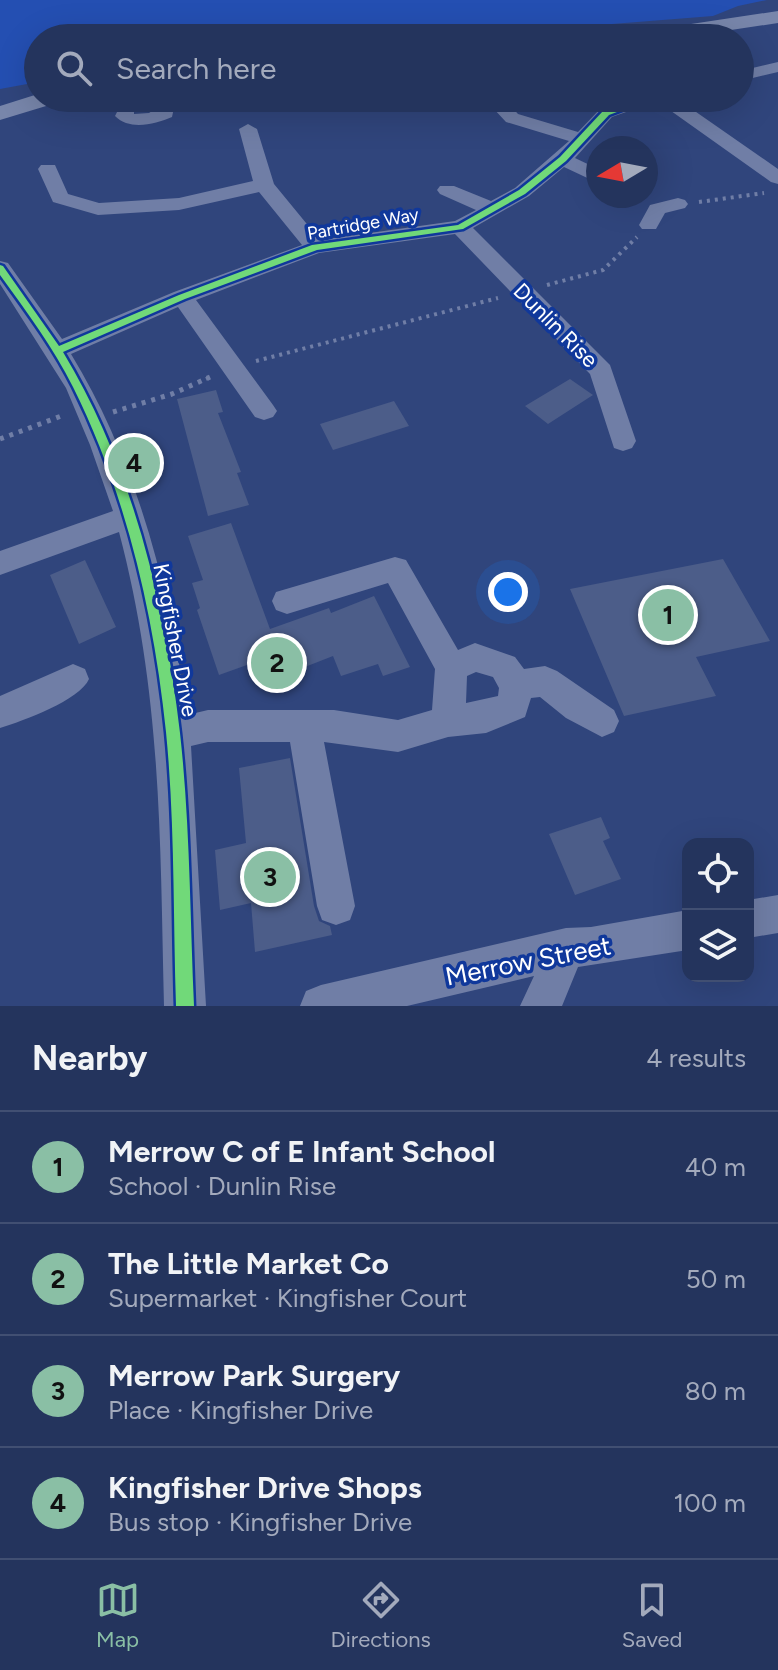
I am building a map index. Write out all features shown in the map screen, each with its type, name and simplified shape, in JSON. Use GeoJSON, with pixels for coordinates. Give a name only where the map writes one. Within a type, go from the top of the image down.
{"type":"FeatureCollection","features":[{"type":"Feature","properties":{"kind":"main road"},"geometry":{"type":"LineString","coordinates":[[731,24],[778,17]]}},
{"type":"Feature","properties":{"kind":"main road"},"geometry":{"type":"LineString","coordinates":[[0,113],[24,106]]}},
{"type":"Feature","properties":{"kind":"street"},"geometry":{"type":"LineString","coordinates":[[754,73],[778,67]]}},
{"type":"Feature","properties":{"kind":"street"},"geometry":{"type":"LineString","coordinates":[[506,112],[512,118],[579,138]]}},
{"type":"Feature","properties":{"kind":"street","name":"Partridge Way"},"geometry":{"type":"LineString","coordinates":[[58,350],[182,297],[315,247],[460,227],[522,192],[563,159],[579,138],[609,112]]}},
{"type":"Feature","properties":{"kind":"street"},"geometry":{"type":"LineString","coordinates":[[682,112],[777,186]]}},
{"type":"Feature","properties":{"kind":"street"},"geometry":{"type":"LineString","coordinates":[[248,129],[264,185],[315,247]]}},
{"type":"Feature","properties":{"kind":"street"},"geometry":{"type":"LineString","coordinates":[[563,159],[586,171]]}},
{"type":"Feature","properties":{"kind":"street"},"geometry":{"type":"LineString","coordinates":[[48,169],[60,198],[98,209],[179,204],[264,185]]}},
{"type":"Feature","properties":{"kind":"street"},"geometry":{"type":"LineString","coordinates":[[447,190],[491,209]]}},
{"type":"Feature","properties":{"kind":"street"},"geometry":{"type":"LineString","coordinates":[[645,208],[653,217],[678,204]]}},
{"type":"Feature","properties":{"kind":"street","name":"Dunlin Rise"},"geometry":{"type":"LineString","coordinates":[[460,227],[601,371],[623,441]]}},
{"type":"Feature","properties":{"kind":"street","name":"Kingfisher Drive"},"geometry":{"type":"LineString","coordinates":[[0,268],[58,350],[90,412],[129,517],[155,617],[173,734],[185,1006]]}},
{"type":"Feature","properties":{"kind":"street"},"geometry":{"type":"LineString","coordinates":[[182,297],[264,411]]}},
{"type":"Feature","properties":{"kind":"street"},"geometry":{"type":"LineString","coordinates":[[0,563],[129,517]]}},
{"type":"Feature","properties":{"kind":"street"},"geometry":{"type":"LineString","coordinates":[[287,601],[395,569],[451,668],[448,721]]}},
{"type":"Feature","properties":{"kind":"street"},"geometry":{"type":"LineString","coordinates":[[173,734],[208,726],[334,726],[398,736],[448,721],[486,717],[513,706],[516,685],[504,667],[475,657],[451,668]]}},
{"type":"Feature","properties":{"kind":"street"},"geometry":{"type":"LineString","coordinates":[[0,712],[15,708],[73,679]]}},
{"type":"Feature","properties":{"kind":"street"},"geometry":{"type":"LineString","coordinates":[[516,685],[545,681],[602,721]]}},
{"type":"Feature","properties":{"kind":"street"},"geometry":{"type":"LineString","coordinates":[[304,726],[336,906]]}},
{"type":"Feature","properties":{"kind":"street"},"geometry":{"type":"LineString","coordinates":[[754,918],[778,914]]}},
{"type":"Feature","properties":{"kind":"street","name":"Merrow Street"},"geometry":{"type":"LineString","coordinates":[[321,1006],[566,948],[591,947],[682,931]]}},
{"type":"Feature","properties":{"kind":"street"},"geometry":{"type":"LineString","coordinates":[[541,1006],[566,948]]}},
{"type":"Feature","properties":{"kind":"path"},"geometry":{"type":"LineString","coordinates":[[678,204],[777,186]]}},
{"type":"Feature","properties":{"kind":"path"},"geometry":{"type":"LineString","coordinates":[[0,439],[90,412],[172,394],[233,367],[603,270],[653,217]]}},
{"type":"Feature","properties":{"kind":"shaded area"},"geometry":{"type":"Polygon","coordinates":[[[0,0],[767,0],[738,6],[713,16],[612,24],[24,24],[24,85],[0,89],[0,0]]]}},
{"type":"Feature","properties":{"kind":"building"},"geometry":{"type":"Polygon","coordinates":[[[570,379],[593,395],[548,424],[525,406],[570,379]]]}},
{"type":"Feature","properties":{"kind":"building"},"geometry":{"type":"Polygon","coordinates":[[[216,390],[223,412],[218,413],[241,472],[237,473],[249,505],[208,516],[177,399],[216,390]]]}},
{"type":"Feature","properties":{"kind":"building"},"geometry":{"type":"Polygon","coordinates":[[[394,401],[409,426],[333,450],[320,424],[394,401]]]}},
{"type":"Feature","properties":{"kind":"building"},"geometry":{"type":"Polygon","coordinates":[[[231,523],[270,629],[329,608],[331,613],[374,596],[410,667],[383,676],[378,664],[341,676],[333,656],[269,681],[261,660],[219,675],[197,610],[200,608],[192,583],[203,580],[188,536],[231,523]]]}},
{"type":"Feature","properties":{"kind":"building"},"geometry":{"type":"Polygon","coordinates":[[[723,559],[770,641],[696,657],[716,696],[624,716],[570,589],[723,559]]]}},
{"type":"Feature","properties":{"kind":"building"},"geometry":{"type":"Polygon","coordinates":[[[85,560],[116,627],[79,644],[50,575],[85,560]]]}},
{"type":"Feature","properties":{"kind":"building"},"geometry":{"type":"Polygon","coordinates":[[[290,758],[314,906],[319,921],[330,926],[332,935],[255,952],[251,903],[220,910],[215,850],[246,843],[239,768],[290,758]]]}},
{"type":"Feature","properties":{"kind":"building"},"geometry":{"type":"Polygon","coordinates":[[[601,817],[610,838],[603,841],[621,879],[575,895],[549,834],[601,817]]]}},
{"type":"Feature","properties":{"kind":"cycle path"},"geometry":{"type":"LineString","coordinates":[[58,350],[182,297],[315,247],[460,227],[522,192],[563,159],[609,112]]}},
{"type":"Feature","properties":{"kind":"cycle path"},"geometry":{"type":"LineString","coordinates":[[0,268],[47,335],[78,388],[119,485],[143,566],[161,649],[173,733],[180,835],[185,1006]]}},
{"type":"Feature","properties":{"kind":"place","name":"Kingfisher Drive Shops"},"geometry":{"type":"Point","coordinates":[134,463]}},
{"type":"Feature","properties":{"kind":"place","name":"Merrow C of E Infant School"},"geometry":{"type":"Point","coordinates":[668,615]}},
{"type":"Feature","properties":{"kind":"place","name":"The Little Market Co"},"geometry":{"type":"Point","coordinates":[277,663]}},
{"type":"Feature","properties":{"kind":"place","name":"Merrow Park Surgery"},"geometry":{"type":"Point","coordinates":[270,877]}}]}
